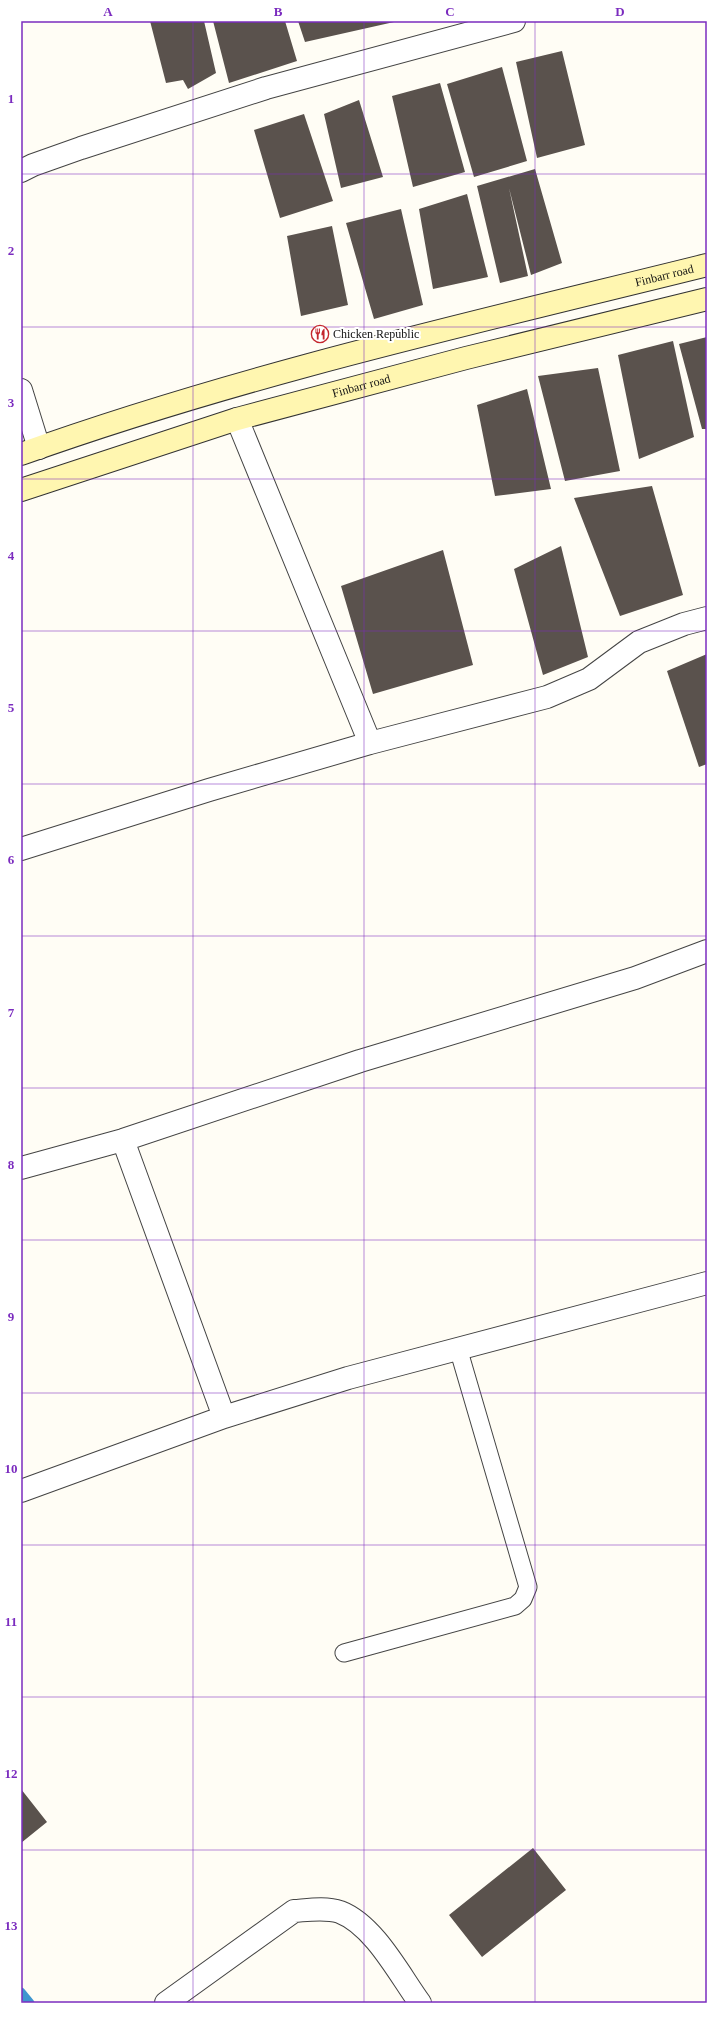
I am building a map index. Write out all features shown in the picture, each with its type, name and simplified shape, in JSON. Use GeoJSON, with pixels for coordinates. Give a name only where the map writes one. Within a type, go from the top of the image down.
{"type":"FeatureCollection","features":[{"type":"Feature","properties":{"kind":"main road","name":"Finbarr road"},"geometry":{"type":"LineString","coordinates":[[30,451],[231,386],[461,325],[707,265]]}},
{"type":"Feature","properties":{"kind":"main road","name":"Finbarr road"},"geometry":{"type":"LineString","coordinates":[[21,490],[237,419],[466,358],[707,299]]}},
{"type":"Feature","properties":{"kind":"main road"},"geometry":{"type":"LineString","coordinates":[[461,325],[466,358]]}},
{"type":"Feature","properties":{"kind":"street"},"geometry":{"type":"LineString","coordinates":[[21,171],[81,148],[266,88],[514,21]]}},
{"type":"Feature","properties":{"kind":"street"},"geometry":{"type":"LineString","coordinates":[[21,390],[30,451]]}},
{"type":"Feature","properties":{"kind":"street"},"geometry":{"type":"LineString","coordinates":[[237,419],[370,743]]}},
{"type":"Feature","properties":{"kind":"street"},"geometry":{"type":"LineString","coordinates":[[21,849],[209,790],[370,743],[547,697],[589,679],[639,642],[684,624],[707,618]]}},
{"type":"Feature","properties":{"kind":"street"},"geometry":{"type":"LineString","coordinates":[[21,1168],[123,1140],[360,1061],[635,978],[707,951]]}},
{"type":"Feature","properties":{"kind":"street"},"geometry":{"type":"LineString","coordinates":[[123,1140],[224,1417]]}},
{"type":"Feature","properties":{"kind":"street"},"geometry":{"type":"LineString","coordinates":[[21,1491],[224,1417],[348,1378],[707,1283]]}},
{"type":"Feature","properties":{"kind":"street"},"geometry":{"type":"LineString","coordinates":[[166,2003],[294,1911],[317,1909],[339,1912],[360,1923],[378,1944],[420,2003]]}},
{"type":"Feature","properties":{"kind":"lane"},"geometry":{"type":"LineString","coordinates":[[344,1653],[515,1606],[523,1600],[528,1587],[458,1348]]}},
{"type":"Feature","properties":{"kind":"building"},"geometry":{"type":"Polygon","coordinates":[[[150,21],[204,21],[216,73],[188,89],[183,80],[166,83],[150,21]]]}},
{"type":"Feature","properties":{"kind":"building"},"geometry":{"type":"Polygon","coordinates":[[[213,21],[285,21],[297,61],[229,83],[213,21]]]}},
{"type":"Feature","properties":{"kind":"building"},"geometry":{"type":"Polygon","coordinates":[[[298,21],[394,21],[394,22],[305,42],[298,21]]]}},
{"type":"Feature","properties":{"kind":"building"},"geometry":{"type":"Polygon","coordinates":[[[562,51],[585,145],[537,158],[516,62],[562,51]]]}},
{"type":"Feature","properties":{"kind":"building"},"geometry":{"type":"Polygon","coordinates":[[[502,67],[527,161],[474,177],[447,84],[502,67]]]}},
{"type":"Feature","properties":{"kind":"building"},"geometry":{"type":"Polygon","coordinates":[[[440,83],[465,172],[413,187],[392,96],[440,83]]]}},
{"type":"Feature","properties":{"kind":"building"},"geometry":{"type":"Polygon","coordinates":[[[359,100],[383,177],[341,188],[324,114],[359,100]]]}},
{"type":"Feature","properties":{"kind":"building"},"geometry":{"type":"Polygon","coordinates":[[[304,114],[333,201],[280,218],[254,130],[304,114]]]}},
{"type":"Feature","properties":{"kind":"building"},"geometry":{"type":"Polygon","coordinates":[[[535,169],[562,263],[531,275],[509,188],[528,276],[500,283],[477,186],[535,169]]]}},
{"type":"Feature","properties":{"kind":"building"},"geometry":{"type":"Polygon","coordinates":[[[467,194],[488,277],[433,289],[419,209],[467,194]]]}},
{"type":"Feature","properties":{"kind":"building"},"geometry":{"type":"Polygon","coordinates":[[[401,209],[423,305],[374,319],[346,223],[401,209]]]}},
{"type":"Feature","properties":{"kind":"building"},"geometry":{"type":"Polygon","coordinates":[[[332,226],[348,305],[301,316],[287,236],[332,226]]]}},
{"type":"Feature","properties":{"kind":"building"},"geometry":{"type":"Polygon","coordinates":[[[707,337],[707,429],[702,429],[679,344],[707,337]]]}},
{"type":"Feature","properties":{"kind":"building"},"geometry":{"type":"Polygon","coordinates":[[[673,341],[694,437],[639,459],[618,355],[673,341]]]}},
{"type":"Feature","properties":{"kind":"building"},"geometry":{"type":"Polygon","coordinates":[[[598,368],[620,471],[565,481],[538,376],[598,368]]]}},
{"type":"Feature","properties":{"kind":"building"},"geometry":{"type":"Polygon","coordinates":[[[527,389],[551,489],[495,496],[477,405],[527,389]]]}},
{"type":"Feature","properties":{"kind":"building"},"geometry":{"type":"Polygon","coordinates":[[[652,486],[683,595],[620,616],[574,498],[652,486]]]}},
{"type":"Feature","properties":{"kind":"building"},"geometry":{"type":"Polygon","coordinates":[[[561,546],[588,657],[543,675],[514,569],[561,546]]]}},
{"type":"Feature","properties":{"kind":"building"},"geometry":{"type":"Polygon","coordinates":[[[443,550],[473,665],[373,694],[341,586],[443,550]]]}},
{"type":"Feature","properties":{"kind":"building"},"geometry":{"type":"Polygon","coordinates":[[[707,654],[707,764],[699,767],[667,671],[707,654]]]}},
{"type":"Feature","properties":{"kind":"building"},"geometry":{"type":"Polygon","coordinates":[[[21,1789],[47,1822],[21,1843],[21,1789]]]}},
{"type":"Feature","properties":{"kind":"building"},"geometry":{"type":"Polygon","coordinates":[[[533,1848],[566,1890],[482,1957],[449,1915],[533,1848]]]}},
{"type":"Feature","properties":{"kind":"waterway"},"geometry":{"type":"LineString","coordinates":[[21,1992],[30,2003]]}},
{"type":"Feature","properties":{"kind":"place","name":"Chicken Republic"},"geometry":{"type":"Point","coordinates":[320,334]}}]}
